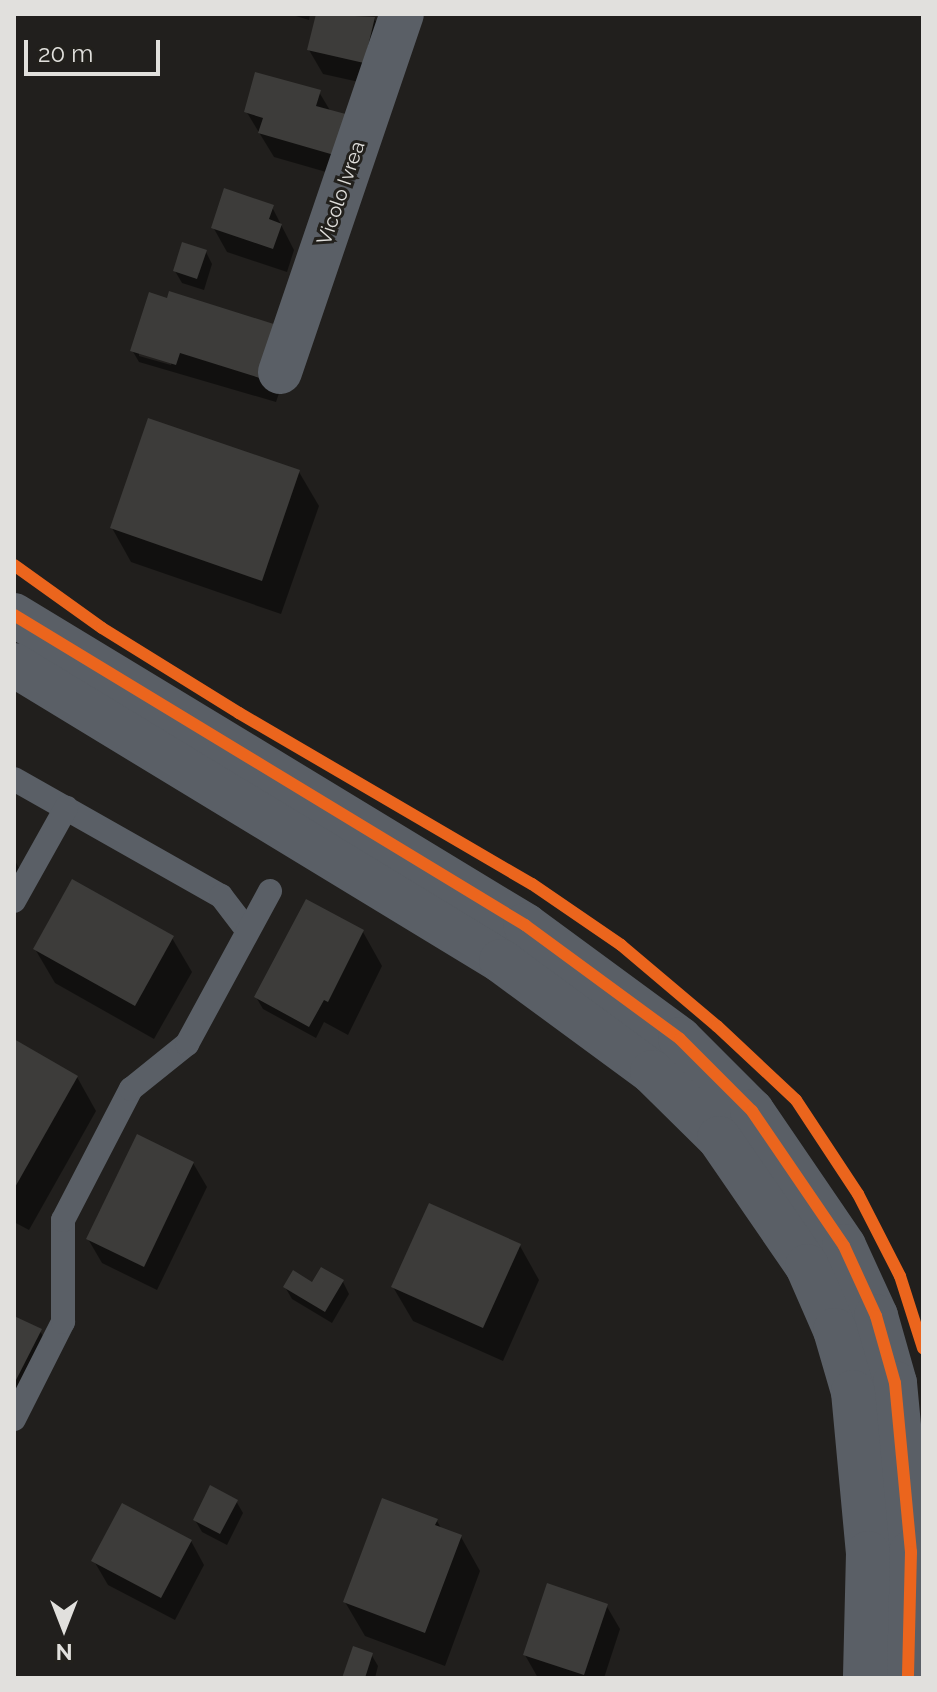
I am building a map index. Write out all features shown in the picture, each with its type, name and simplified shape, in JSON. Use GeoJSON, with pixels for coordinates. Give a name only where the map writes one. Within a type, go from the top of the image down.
{"type":"FeatureCollection","features":[{"type":"Feature","properties":{"kind":"street","name":"Vicolo Ivrea"},"geometry":{"type":"LineString","coordinates":[[280,372],[402,14]]}},
{"type":"Feature","properties":{"kind":"street"},"geometry":{"type":"LineString","coordinates":[[14,615],[525,925],[680,1039],[752,1111],[844,1246],[876,1316],[895,1383],[911,1552],[908,1678]]}},
{"type":"Feature","properties":{"kind":"street"},"geometry":{"type":"LineString","coordinates":[[14,665],[501,961],[652,1072],[719,1138],[807,1266],[835,1330],[853,1392],[868,1553],[865,1678]]}},
{"type":"Feature","properties":{"kind":"lane"},"geometry":{"type":"LineString","coordinates":[[14,779],[221,896],[247,930]]}},
{"type":"Feature","properties":{"kind":"lane"},"geometry":{"type":"LineString","coordinates":[[14,901],[66,808]]}},
{"type":"Feature","properties":{"kind":"lane"},"geometry":{"type":"LineString","coordinates":[[14,1419],[63,1322],[63,1220],[131,1089],[187,1044],[270,891]]}},
{"type":"Feature","properties":{"kind":"building"},"geometry":{"type":"Polygon","coordinates":[[[316,14],[375,17],[364,63],[307,50],[316,14]]]}},
{"type":"Feature","properties":{"kind":"building"},"geometry":{"type":"Polygon","coordinates":[[[255,72],[321,90],[316,106],[353,116],[341,157],[258,133],[263,118],[244,112],[255,72]]]}},
{"type":"Feature","properties":{"kind":"building"},"geometry":{"type":"Polygon","coordinates":[[[224,188],[274,205],[269,219],[282,224],[273,249],[211,228],[224,188]]]}},
{"type":"Feature","properties":{"kind":"building"},"geometry":{"type":"Polygon","coordinates":[[[182,242],[207,250],[197,279],[173,271],[182,242]]]}},
{"type":"Feature","properties":{"kind":"building"},"geometry":{"type":"Polygon","coordinates":[[[169,291],[280,326],[263,379],[180,353],[176,365],[130,351],[149,292],[167,298],[169,291]]]}},
{"type":"Feature","properties":{"kind":"building"},"geometry":{"type":"Polygon","coordinates":[[[148,418],[300,470],[262,581],[110,528],[148,418]]]}},
{"type":"Feature","properties":{"kind":"building"},"geometry":{"type":"Polygon","coordinates":[[[72,879],[174,936],[135,1006],[33,949],[72,879]]]}},
{"type":"Feature","properties":{"kind":"building"},"geometry":{"type":"Polygon","coordinates":[[[306,899],[364,930],[328,1002],[324,1000],[309,1027],[254,997],[306,899]]]}},
{"type":"Feature","properties":{"kind":"building"},"geometry":{"type":"Polygon","coordinates":[[[14,1039],[78,1076],[14,1189],[14,1039]]]}},
{"type":"Feature","properties":{"kind":"building"},"geometry":{"type":"Polygon","coordinates":[[[137,1134],[194,1162],[144,1267],[86,1239],[137,1134]]]}},
{"type":"Feature","properties":{"kind":"building"},"geometry":{"type":"Polygon","coordinates":[[[429,1203],[521,1244],[483,1328],[391,1287],[429,1203]]]}},
{"type":"Feature","properties":{"kind":"building"},"geometry":{"type":"Polygon","coordinates":[[[321,1267],[344,1280],[325,1312],[283,1287],[293,1270],[312,1282],[321,1267]]]}},
{"type":"Feature","properties":{"kind":"building"},"geometry":{"type":"Polygon","coordinates":[[[14,1316],[42,1329],[14,1384],[14,1316]]]}},
{"type":"Feature","properties":{"kind":"building"},"geometry":{"type":"Polygon","coordinates":[[[210,1485],[238,1500],[220,1534],[193,1520],[210,1485]]]}},
{"type":"Feature","properties":{"kind":"building"},"geometry":{"type":"Polygon","coordinates":[[[382,1498],[438,1519],[435,1525],[462,1535],[425,1633],[343,1602],[382,1498]]]}},
{"type":"Feature","properties":{"kind":"building"},"geometry":{"type":"Polygon","coordinates":[[[122,1503],[192,1540],[161,1598],[91,1561],[122,1503]]]}},
{"type":"Feature","properties":{"kind":"building"},"geometry":{"type":"Polygon","coordinates":[[[547,1583],[608,1604],[584,1675],[523,1655],[547,1583]]]}},
{"type":"Feature","properties":{"kind":"building"},"geometry":{"type":"Polygon","coordinates":[[[353,1646],[373,1653],[365,1678],[342,1678],[353,1646]]]}},
{"type":"Feature","properties":{"kind":"cycle path"},"geometry":{"type":"LineString","coordinates":[[14,565],[102,628],[239,713],[532,884],[621,945],[717,1026],[796,1100],[858,1194],[900,1276],[923,1348]]}},
{"type":"Feature","properties":{"kind":"cycle path"},"geometry":{"type":"LineString","coordinates":[[14,615],[525,925],[680,1039],[752,1111],[844,1246],[876,1316],[895,1383],[911,1552],[908,1678]]}}]}
